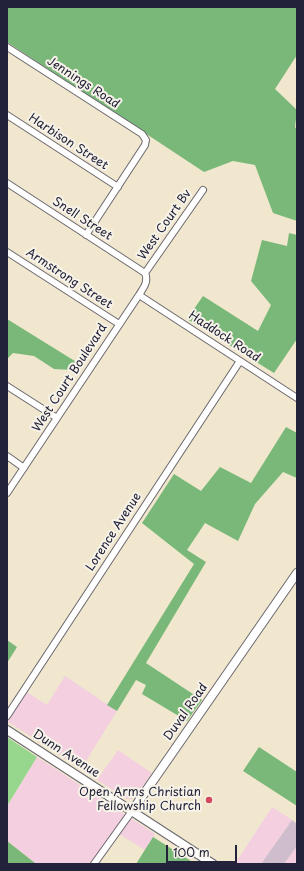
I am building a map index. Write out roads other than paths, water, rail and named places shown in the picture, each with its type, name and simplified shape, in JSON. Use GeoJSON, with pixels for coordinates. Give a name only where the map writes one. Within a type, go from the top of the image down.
{"type":"FeatureCollection","features":[{"type":"Feature","properties":{"kind":"main road","name":"Duval Road"},"geometry":{"type":"LineString","coordinates":[[132,811],[297,573]]}},
{"type":"Feature","properties":{"kind":"main road","name":"Dunn Avenue"},"geometry":{"type":"LineString","coordinates":[[7,730],[213,864]]}},
{"type":"Feature","properties":{"kind":"street","name":"Jennings Road"},"geometry":{"type":"LineString","coordinates":[[7,47],[142,134],[146,140],[145,145],[118,187]]}},
{"type":"Feature","properties":{"kind":"street","name":"Harbison Street"},"geometry":{"type":"LineString","coordinates":[[7,115],[118,187]]}},
{"type":"Feature","properties":{"kind":"street","name":"Snell Street"},"geometry":{"type":"LineString","coordinates":[[7,183],[145,273]]}},
{"type":"Feature","properties":{"kind":"street"},"geometry":{"type":"LineString","coordinates":[[86,235],[118,187]]}},
{"type":"Feature","properties":{"kind":"street","name":"West Court Bv"},"geometry":{"type":"LineString","coordinates":[[145,273],[204,190]]}},
{"type":"Feature","properties":{"kind":"street","name":"Armstrong Street"},"geometry":{"type":"LineString","coordinates":[[7,252],[119,324]]}},
{"type":"Feature","properties":{"kind":"street","name":"West Court Boulevard"},"geometry":{"type":"LineString","coordinates":[[7,494],[139,295],[146,282],[147,277],[145,273]]}},
{"type":"Feature","properties":{"kind":"street","name":"Haddock Road"},"geometry":{"type":"LineString","coordinates":[[139,295],[297,398]]}},
{"type":"Feature","properties":{"kind":"street","name":"Lorence Avenue"},"geometry":{"type":"LineString","coordinates":[[7,716],[240,361]]}},
{"type":"Feature","properties":{"kind":"street"},"geometry":{"type":"LineString","coordinates":[[7,386],[57,418]]}},
{"type":"Feature","properties":{"kind":"street"},"geometry":{"type":"LineString","coordinates":[[7,456],[24,468]]}},
{"type":"Feature","properties":{"kind":"street","name":"Duval Road"},"geometry":{"type":"LineString","coordinates":[[94,864],[132,811]]}},
{"type":"Feature","properties":{"kind":"place","name":"Open Arms Christian Fellowship Church"},"geometry":{"type":"Point","coordinates":[209,800]}}]}
